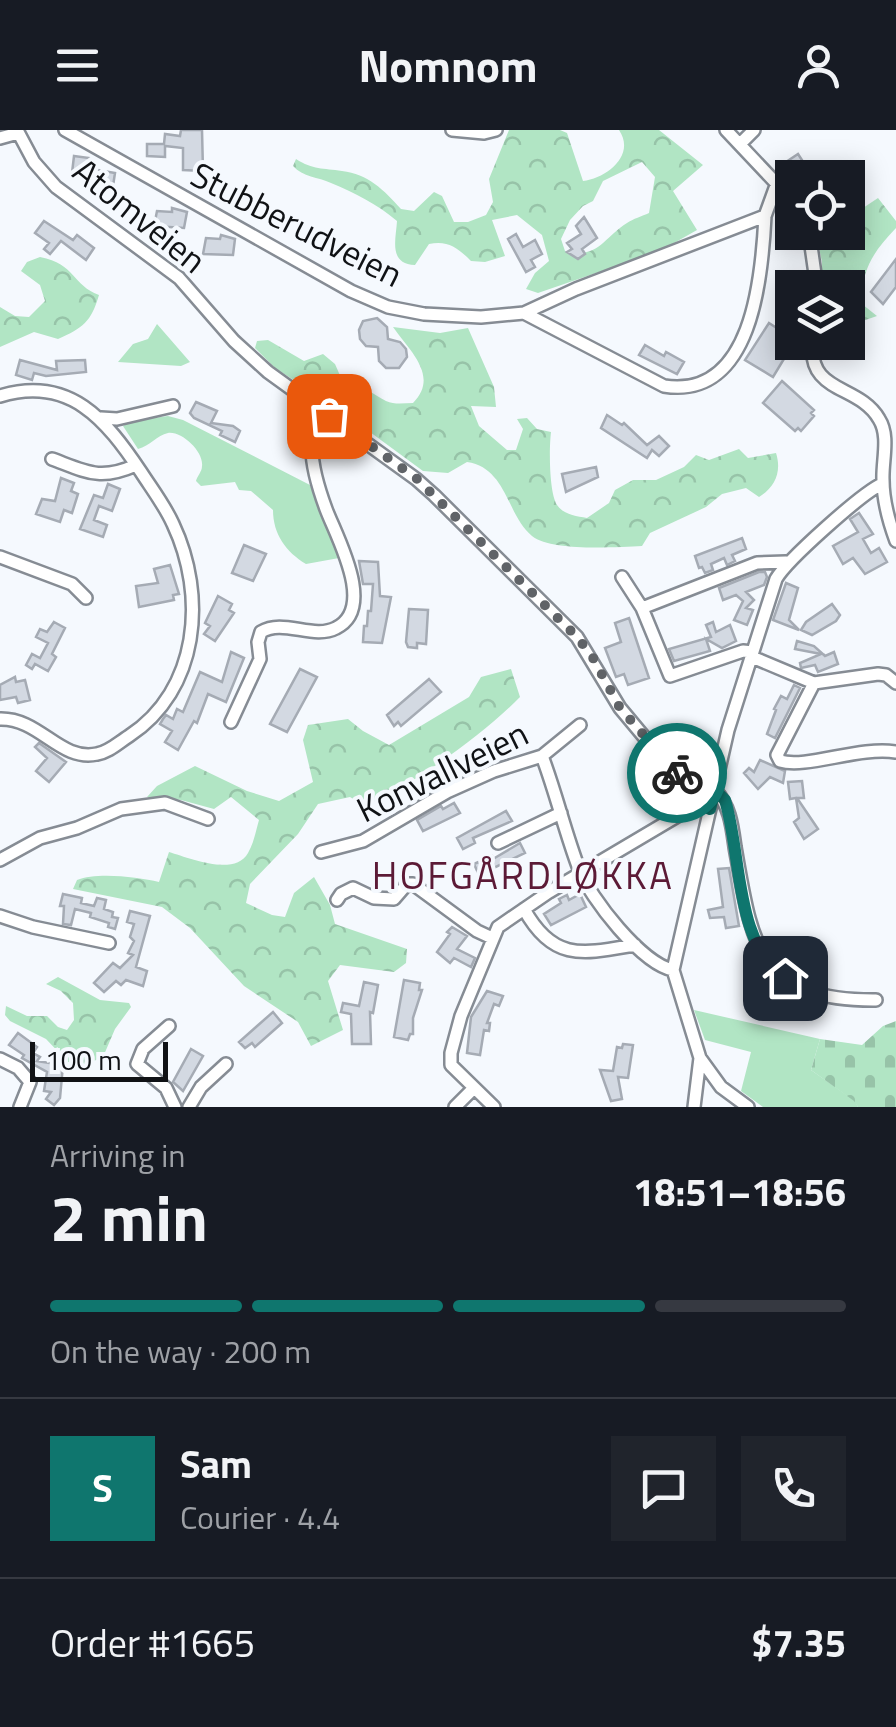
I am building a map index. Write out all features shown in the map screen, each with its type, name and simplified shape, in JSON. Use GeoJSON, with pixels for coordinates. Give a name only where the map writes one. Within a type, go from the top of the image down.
{"type":"FeatureCollection","features":[{"type":"Feature","properties":{"kind":"street","name":"Stubberudveien"},"geometry":{"type":"LineString","coordinates":[[65,130],[351,292],[388,307],[452,316],[524,313],[765,216]]}},
{"type":"Feature","properties":{"kind":"street"},"geometry":{"type":"LineString","coordinates":[[452,130],[496,130]]}},
{"type":"Feature","properties":{"kind":"street"},"geometry":{"type":"LineString","coordinates":[[726,130],[775,181]]}},
{"type":"Feature","properties":{"kind":"street"},"geometry":{"type":"LineString","coordinates":[[740,144],[754,130]]}},
{"type":"Feature","properties":{"kind":"street","name":"Atomveien"},"geometry":{"type":"LineString","coordinates":[[0,138],[17,132],[34,162],[56,187],[179,278],[242,348],[276,378],[416,478],[577,637],[620,708],[701,805],[710,809]]}},
{"type":"Feature","properties":{"kind":"street"},"geometry":{"type":"LineString","coordinates":[[524,313],[664,386],[703,384],[721,372],[749,324],[765,216],[775,188]]}},
{"type":"Feature","properties":{"kind":"street"},"geometry":{"type":"LineString","coordinates":[[813,360],[820,376],[880,420],[884,447],[882,484],[896,541]]}},
{"type":"Feature","properties":{"kind":"street"},"geometry":{"type":"LineString","coordinates":[[0,396],[19,391],[45,392],[72,399],[102,418],[173,524],[192,586],[190,643],[171,691],[150,722],[107,752],[96,755],[68,751],[26,722],[0,719]]}},
{"type":"Feature","properties":{"kind":"street"},"geometry":{"type":"LineString","coordinates":[[102,418],[173,406]]}},
{"type":"Feature","properties":{"kind":"street"},"geometry":{"type":"LineString","coordinates":[[231,722],[260,659],[261,632],[274,627],[328,630],[345,621],[354,598],[350,566],[320,494],[314,462],[313,439],[324,413]]}},
{"type":"Feature","properties":{"kind":"street"},"geometry":{"type":"LineString","coordinates":[[52,459],[102,475],[113,475],[136,464]]}},
{"type":"Feature","properties":{"kind":"street"},"geometry":{"type":"LineString","coordinates":[[748,1107],[722,1087],[700,1058],[673,970],[728,730],[768,599],[786,562],[822,535],[865,493],[882,484]]}},
{"type":"Feature","properties":{"kind":"street"},"geometry":{"type":"LineString","coordinates":[[0,557],[72,584],[86,598]]}},
{"type":"Feature","properties":{"kind":"street"},"geometry":{"type":"LineString","coordinates":[[642,608],[756,563],[786,562]]}},
{"type":"Feature","properties":{"kind":"street"},"geometry":{"type":"LineString","coordinates":[[622,577],[642,608],[668,674],[674,677],[743,651],[814,683],[878,674],[886,675],[896,684]]}},
{"type":"Feature","properties":{"kind":"street"},"geometry":{"type":"LineString","coordinates":[[814,683],[777,754],[780,760],[796,764],[870,750],[896,752]]}},
{"type":"Feature","properties":{"kind":"street","name":"Konvallveien"},"geometry":{"type":"LineString","coordinates":[[321,852],[364,841],[447,792],[542,756],[580,725]]}},
{"type":"Feature","properties":{"kind":"street"},"geometry":{"type":"LineString","coordinates":[[542,756],[580,873],[635,944],[664,968],[673,970]]}},
{"type":"Feature","properties":{"kind":"street"},"geometry":{"type":"LineString","coordinates":[[715,790],[725,800],[730,818],[748,924],[766,960],[780,975],[801,986],[824,994],[876,1000]]}},
{"type":"Feature","properties":{"kind":"street"},"geometry":{"type":"LineString","coordinates":[[0,860],[40,838],[77,828],[121,809],[165,803],[208,819]]}},
{"type":"Feature","properties":{"kind":"street"},"geometry":{"type":"LineString","coordinates":[[498,843],[561,813]]}},
{"type":"Feature","properties":{"kind":"street"},"geometry":{"type":"LineString","coordinates":[[494,1107],[451,1065],[451,1052],[492,938],[501,924],[679,815]]}},
{"type":"Feature","properties":{"kind":"street"},"geometry":{"type":"LineString","coordinates":[[337,900],[353,888],[374,898],[394,899],[407,884],[413,884],[477,932],[492,938]]}},
{"type":"Feature","properties":{"kind":"street"},"geometry":{"type":"LineString","coordinates":[[524,909],[549,940],[573,953],[635,944]]}},
{"type":"Feature","properties":{"kind":"street"},"geometry":{"type":"LineString","coordinates":[[0,916],[109,943]]}},
{"type":"Feature","properties":{"kind":"street"},"geometry":{"type":"LineString","coordinates":[[168,1026],[143,1049],[137,1064],[172,1094],[175,1107]]}},
{"type":"Feature","properties":{"kind":"street"},"geometry":{"type":"LineString","coordinates":[[694,1107],[700,1058]]}},
{"type":"Feature","properties":{"kind":"street"},"geometry":{"type":"LineString","coordinates":[[0,1059],[18,1068],[30,1082],[20,1107]]}},
{"type":"Feature","properties":{"kind":"street"},"geometry":{"type":"LineString","coordinates":[[189,1107],[200,1087],[226,1064]]}},
{"type":"Feature","properties":{"kind":"street"},"geometry":{"type":"LineString","coordinates":[[454,1107],[473,1089]]}},
{"type":"Feature","properties":{"kind":"green space"},"geometry":{"type":"Polygon","coordinates":[[[509,130],[567,133],[583,181],[616,164],[624,148],[619,130],[659,130],[703,165],[673,191],[697,230],[660,251],[538,293],[526,289],[535,273],[549,261],[542,235],[517,215],[492,220],[505,256],[485,262],[471,261],[452,246],[436,243],[429,244],[415,265],[406,264],[397,255],[397,221],[357,195],[293,166],[296,159],[313,167],[368,179],[401,209],[414,211],[434,192],[442,196],[454,222],[486,215],[493,202],[489,179],[509,130]],[[642,162],[603,181],[593,201],[570,220],[561,239],[565,251],[593,250],[627,223],[649,213],[655,177],[642,162]]]}},
{"type":"Feature","properties":{"kind":"green space"},"geometry":{"type":"Polygon","coordinates":[[[878,198],[896,221],[896,228],[875,254],[865,276],[865,270],[822,270],[820,250],[865,250],[865,207],[878,198]]]}},
{"type":"Feature","properties":{"kind":"green space"},"geometry":{"type":"Polygon","coordinates":[[[40,257],[61,264],[83,286],[99,295],[93,312],[80,327],[58,339],[34,332],[0,347],[0,307],[15,316],[29,317],[45,301],[40,285],[21,271],[27,262],[40,257]]]}},
{"type":"Feature","properties":{"kind":"green space"},"geometry":{"type":"Polygon","coordinates":[[[865,306],[877,316],[865,320],[865,306]]]}},
{"type":"Feature","properties":{"kind":"green space"},"geometry":{"type":"Polygon","coordinates":[[[157,324],[190,362],[181,366],[118,362],[133,344],[148,339],[157,324]]]}},
{"type":"Feature","properties":{"kind":"green space"},"geometry":{"type":"Polygon","coordinates":[[[393,327],[440,333],[468,328],[494,387],[496,407],[471,406],[479,426],[507,450],[516,450],[523,429],[517,419],[527,418],[537,429],[551,432],[554,499],[570,514],[587,518],[609,503],[615,490],[633,480],[656,480],[684,467],[696,455],[709,460],[739,449],[748,458],[776,453],[776,478],[759,497],[746,488],[722,494],[706,507],[650,533],[642,546],[585,547],[541,541],[523,527],[498,482],[480,466],[467,462],[448,473],[423,471],[275,368],[255,348],[257,341],[268,340],[304,361],[323,354],[335,364],[345,387],[361,387],[389,402],[413,403],[421,393],[423,373],[393,327]]]}},
{"type":"Feature","properties":{"kind":"green space"},"geometry":{"type":"Polygon","coordinates":[[[168,416],[310,485],[339,558],[306,564],[282,542],[273,510],[251,491],[239,490],[235,482],[201,486],[196,481],[202,460],[185,439],[168,433],[138,449],[123,426],[168,416]]]}},
{"type":"Feature","properties":{"kind":"green space"},"geometry":{"type":"Polygon","coordinates":[[[511,669],[520,697],[487,727],[447,758],[365,806],[350,797],[318,804],[298,834],[250,884],[246,903],[285,917],[294,893],[314,877],[330,905],[335,924],[407,949],[406,963],[394,972],[340,965],[328,981],[343,1030],[311,1046],[298,1022],[244,986],[190,928],[162,907],[73,889],[77,880],[95,876],[159,882],[169,852],[211,864],[242,860],[250,849],[259,820],[231,797],[214,809],[181,800],[147,797],[157,786],[195,766],[247,791],[279,801],[313,782],[303,740],[308,725],[348,719],[389,745],[469,697],[481,677],[511,669]]]}},
{"type":"Feature","properties":{"kind":"green space"},"geometry":{"type":"Polygon","coordinates":[[[58,977],[100,1000],[129,1003],[131,1007],[115,1029],[103,1057],[87,1064],[68,1062],[46,1039],[5,1015],[6,1006],[27,1016],[47,1016],[67,1030],[74,1020],[73,1003],[46,984],[58,977]]]}},
{"type":"Feature","properties":{"kind":"green space"},"geometry":{"type":"Polygon","coordinates":[[[694,1010],[820,1039],[811,1070],[858,1107],[763,1107],[741,1091],[751,1052],[705,1040],[694,1010]]]}},
{"type":"Feature","properties":{"kind":"green space"},"geometry":{"type":"Polygon","coordinates":[[[896,1021],[896,1107],[858,1107],[811,1070],[820,1039],[862,1045],[883,1026],[896,1021]]]}},
{"type":"Feature","properties":{"kind":"building"},"geometry":{"type":"Polygon","coordinates":[[[181,130],[202,130],[203,171],[183,170],[183,148],[165,146],[165,157],[147,156],[147,144],[164,144],[165,134],[180,136],[181,130]]]}},
{"type":"Feature","properties":{"kind":"building"},"geometry":{"type":"Polygon","coordinates":[[[74,156],[89,158],[87,168],[115,173],[113,186],[94,182],[95,176],[72,173],[74,156]]]}},
{"type":"Feature","properties":{"kind":"building"},"geometry":{"type":"Polygon","coordinates":[[[172,208],[187,212],[184,228],[154,226],[157,211],[172,212],[172,208]]]}},
{"type":"Feature","properties":{"kind":"building"},"geometry":{"type":"Polygon","coordinates":[[[584,217],[597,238],[582,249],[585,254],[578,259],[567,252],[572,249],[567,243],[581,234],[576,226],[584,217]]]}},
{"type":"Feature","properties":{"kind":"building"},"geometry":{"type":"Polygon","coordinates":[[[44,221],[73,240],[77,235],[94,248],[86,260],[61,241],[50,254],[44,249],[49,243],[35,233],[44,221]]]}},
{"type":"Feature","properties":{"kind":"building"},"geometry":{"type":"Polygon","coordinates":[[[516,234],[523,247],[535,240],[542,254],[531,260],[535,267],[526,272],[508,239],[516,234]]]}},
{"type":"Feature","properties":{"kind":"building"},"geometry":{"type":"Polygon","coordinates":[[[221,235],[235,239],[233,255],[203,254],[206,238],[220,239],[221,235]]]}},
{"type":"Feature","properties":{"kind":"building"},"geometry":{"type":"Polygon","coordinates":[[[896,259],[896,287],[883,304],[871,292],[896,259]]]}},
{"type":"Feature","properties":{"kind":"building"},"geometry":{"type":"Polygon","coordinates":[[[377,318],[387,327],[388,339],[400,342],[406,349],[407,357],[399,368],[386,368],[379,361],[378,347],[366,346],[360,339],[363,321],[377,318]]]}},
{"type":"Feature","properties":{"kind":"building"},"geometry":{"type":"Polygon","coordinates":[[[769,323],[775,327],[775,360],[783,360],[773,377],[745,360],[769,323]]]}},
{"type":"Feature","properties":{"kind":"building"},"geometry":{"type":"Polygon","coordinates":[[[645,345],[684,362],[677,374],[639,355],[645,345]]]}},
{"type":"Feature","properties":{"kind":"building"},"geometry":{"type":"Polygon","coordinates":[[[20,360],[57,370],[56,361],[85,360],[86,372],[46,376],[34,373],[32,380],[16,375],[20,360]]]}},
{"type":"Feature","properties":{"kind":"building"},"geometry":{"type":"Polygon","coordinates":[[[782,381],[814,410],[814,416],[801,431],[795,431],[763,403],[782,381]]]}},
{"type":"Feature","properties":{"kind":"building"},"geometry":{"type":"Polygon","coordinates":[[[196,402],[217,411],[211,423],[240,431],[235,442],[194,418],[190,413],[196,402]]]}},
{"type":"Feature","properties":{"kind":"building"},"geometry":{"type":"Polygon","coordinates":[[[607,415],[624,423],[647,445],[659,436],[669,446],[659,456],[652,450],[647,458],[601,428],[607,415]]]}},
{"type":"Feature","properties":{"kind":"building"},"geometry":{"type":"Polygon","coordinates":[[[596,467],[598,477],[566,492],[562,474],[596,467]]]}},
{"type":"Feature","properties":{"kind":"building"},"geometry":{"type":"Polygon","coordinates":[[[61,478],[74,483],[71,491],[78,494],[72,513],[64,510],[60,522],[36,514],[42,499],[55,501],[61,478]]]}},
{"type":"Feature","properties":{"kind":"building"},"geometry":{"type":"Polygon","coordinates":[[[108,484],[120,489],[112,511],[99,506],[94,520],[107,525],[103,537],[80,529],[94,495],[103,498],[108,484]]]}},
{"type":"Feature","properties":{"kind":"building"},"geometry":{"type":"Polygon","coordinates":[[[859,513],[873,534],[863,539],[871,553],[879,548],[887,562],[865,574],[853,558],[843,564],[833,546],[858,532],[850,519],[859,513]]]}},
{"type":"Feature","properties":{"kind":"building"},"geometry":{"type":"Polygon","coordinates":[[[742,538],[746,549],[732,555],[735,561],[727,565],[724,558],[711,564],[713,570],[705,573],[699,568],[695,556],[742,538]]]}},
{"type":"Feature","properties":{"kind":"building"},"geometry":{"type":"Polygon","coordinates":[[[244,545],[266,554],[253,581],[232,573],[244,545]]]}},
{"type":"Feature","properties":{"kind":"building"},"geometry":{"type":"Polygon","coordinates":[[[359,561],[378,562],[380,596],[391,597],[382,643],[363,642],[373,584],[363,584],[359,561]]]}},
{"type":"Feature","properties":{"kind":"building"},"geometry":{"type":"Polygon","coordinates":[[[170,565],[179,594],[173,595],[174,600],[139,607],[136,586],[158,583],[154,569],[170,565]]]}},
{"type":"Feature","properties":{"kind":"building"},"geometry":{"type":"Polygon","coordinates":[[[765,572],[767,577],[764,585],[746,592],[754,600],[746,608],[753,610],[747,625],[734,620],[743,601],[736,595],[723,600],[719,588],[765,572]]]}},
{"type":"Feature","properties":{"kind":"building"},"geometry":{"type":"Polygon","coordinates":[[[786,583],[798,588],[789,620],[799,630],[773,620],[786,583]]]}},
{"type":"Feature","properties":{"kind":"building"},"geometry":{"type":"Polygon","coordinates":[[[218,596],[232,604],[229,610],[234,613],[215,641],[204,634],[218,596]]]}},
{"type":"Feature","properties":{"kind":"building"},"geometry":{"type":"Polygon","coordinates":[[[832,604],[840,615],[836,621],[812,635],[801,630],[806,622],[832,604]]]}},
{"type":"Feature","properties":{"kind":"building"},"geometry":{"type":"Polygon","coordinates":[[[409,609],[428,610],[426,644],[417,643],[417,648],[408,647],[406,642],[409,609]]]}},
{"type":"Feature","properties":{"kind":"building"},"geometry":{"type":"Polygon","coordinates":[[[629,618],[649,678],[628,685],[624,674],[616,677],[605,648],[621,642],[615,623],[629,618]]]}},
{"type":"Feature","properties":{"kind":"building"},"geometry":{"type":"Polygon","coordinates":[[[54,622],[65,628],[52,654],[56,657],[48,671],[35,664],[32,669],[26,665],[32,654],[40,658],[48,643],[36,637],[40,629],[47,632],[54,622]]]}},
{"type":"Feature","properties":{"kind":"building"},"geometry":{"type":"Polygon","coordinates":[[[713,622],[716,632],[730,625],[736,641],[722,648],[706,639],[710,651],[674,661],[669,649],[711,637],[706,625],[713,622]]]}},
{"type":"Feature","properties":{"kind":"building"},"geometry":{"type":"Polygon","coordinates":[[[797,641],[814,646],[825,656],[834,652],[838,664],[818,672],[815,665],[801,668],[800,663],[821,654],[795,649],[797,641]]]}},
{"type":"Feature","properties":{"kind":"building"},"geometry":{"type":"Polygon","coordinates":[[[231,652],[244,658],[226,702],[208,694],[197,723],[194,721],[178,750],[165,742],[172,731],[160,724],[163,719],[166,715],[173,719],[177,709],[183,712],[200,672],[222,682],[231,652]]]}},
{"type":"Feature","properties":{"kind":"building"},"geometry":{"type":"Polygon","coordinates":[[[300,669],[317,677],[287,732],[270,724],[300,669]]]}},
{"type":"Feature","properties":{"kind":"building"},"geometry":{"type":"Polygon","coordinates":[[[15,677],[16,682],[25,680],[30,700],[0,700],[0,685],[15,677]]]}},
{"type":"Feature","properties":{"kind":"building"},"geometry":{"type":"Polygon","coordinates":[[[429,679],[441,692],[401,726],[398,722],[394,726],[387,715],[429,679]]]}},
{"type":"Feature","properties":{"kind":"building"},"geometry":{"type":"Polygon","coordinates":[[[794,685],[800,688],[775,738],[767,734],[774,709],[781,696],[787,699],[794,685]]]}},
{"type":"Feature","properties":{"kind":"building"},"geometry":{"type":"Polygon","coordinates":[[[39,743],[66,762],[49,782],[36,771],[47,758],[35,747],[39,743]]]}},
{"type":"Feature","properties":{"kind":"building"},"geometry":{"type":"Polygon","coordinates":[[[760,760],[785,771],[783,783],[770,777],[758,789],[744,773],[749,768],[754,772],[760,760]]]}},
{"type":"Feature","properties":{"kind":"building"},"geometry":{"type":"Polygon","coordinates":[[[802,781],[804,798],[797,798],[818,829],[804,839],[794,822],[799,818],[796,798],[790,799],[788,782],[802,781]]]}},
{"type":"Feature","properties":{"kind":"building"},"geometry":{"type":"Polygon","coordinates":[[[454,803],[460,813],[423,831],[417,820],[454,803]]]}},
{"type":"Feature","properties":{"kind":"building"},"geometry":{"type":"Polygon","coordinates":[[[506,811],[512,821],[473,838],[475,843],[463,849],[457,838],[506,811]]]}},
{"type":"Feature","properties":{"kind":"building"},"geometry":{"type":"Polygon","coordinates":[[[520,843],[525,853],[479,875],[474,864],[492,856],[493,859],[520,843]]]}},
{"type":"Feature","properties":{"kind":"building"},"geometry":{"type":"Polygon","coordinates":[[[729,868],[739,926],[726,928],[724,917],[710,918],[708,910],[723,907],[718,869],[729,868]]]}},
{"type":"Feature","properties":{"kind":"building"},"geometry":{"type":"Polygon","coordinates":[[[63,894],[82,898],[81,903],[94,906],[97,898],[106,900],[104,909],[118,918],[115,929],[90,917],[91,913],[75,909],[71,925],[63,924],[63,894]]]}},
{"type":"Feature","properties":{"kind":"building"},"geometry":{"type":"Polygon","coordinates":[[[580,894],[586,907],[551,925],[544,914],[561,903],[559,899],[567,895],[569,900],[580,894]]]}},
{"type":"Feature","properties":{"kind":"building"},"geometry":{"type":"Polygon","coordinates":[[[130,911],[150,916],[136,967],[147,971],[143,986],[126,980],[121,985],[116,981],[104,992],[94,983],[113,963],[120,968],[133,955],[128,953],[134,941],[130,937],[134,924],[127,922],[130,911]]]}},
{"type":"Feature","properties":{"kind":"building"},"geometry":{"type":"Polygon","coordinates":[[[452,927],[467,936],[457,949],[475,958],[471,967],[454,958],[450,963],[437,952],[452,927]]]}},
{"type":"Feature","properties":{"kind":"building"},"geometry":{"type":"Polygon","coordinates":[[[404,980],[420,983],[422,990],[413,1018],[413,1034],[408,1040],[394,1037],[404,980]]]}},
{"type":"Feature","properties":{"kind":"building"},"geometry":{"type":"Polygon","coordinates":[[[364,982],[378,985],[373,1013],[370,1012],[371,1044],[352,1044],[351,1014],[341,1012],[343,1003],[359,1006],[364,982]]]}},
{"type":"Feature","properties":{"kind":"building"},"geometry":{"type":"Polygon","coordinates":[[[487,991],[503,996],[499,1006],[494,1004],[480,1055],[467,1053],[471,1017],[487,991]]]}},
{"type":"Feature","properties":{"kind":"building"},"geometry":{"type":"Polygon","coordinates":[[[273,1012],[282,1023],[255,1047],[252,1043],[245,1048],[239,1042],[273,1012]]]}},
{"type":"Feature","properties":{"kind":"building"},"geometry":{"type":"Polygon","coordinates":[[[18,1033],[37,1047],[33,1053],[40,1057],[37,1061],[63,1065],[60,1098],[54,1105],[46,1099],[51,1092],[44,1091],[47,1072],[22,1058],[24,1055],[9,1045],[18,1033]]]}},
{"type":"Feature","properties":{"kind":"building"},"geometry":{"type":"Polygon","coordinates":[[[623,1044],[633,1045],[628,1078],[618,1077],[622,1099],[611,1101],[600,1070],[613,1071],[617,1047],[622,1048],[623,1044]]]}},
{"type":"Feature","properties":{"kind":"building"},"geometry":{"type":"Polygon","coordinates":[[[191,1049],[203,1056],[183,1091],[173,1082],[191,1049]]]}},
{"type":"Feature","properties":{"kind":"way so far"},"geometry":{"type":"LineString","coordinates":[[329,416],[416,478],[577,637],[620,708],[677,773]]}},
{"type":"Feature","properties":{"kind":"district","name":"HOFGÅRDLØKKA"},"geometry":{"type":"Point","coordinates":[523,875]}},
{"type":"Feature","properties":{"kind":"route"},"geometry":{"type":"LineString","coordinates":[[677,773],[701,805],[710,809],[715,790],[725,800],[748,924],[766,960],[785,978]]}}]}
